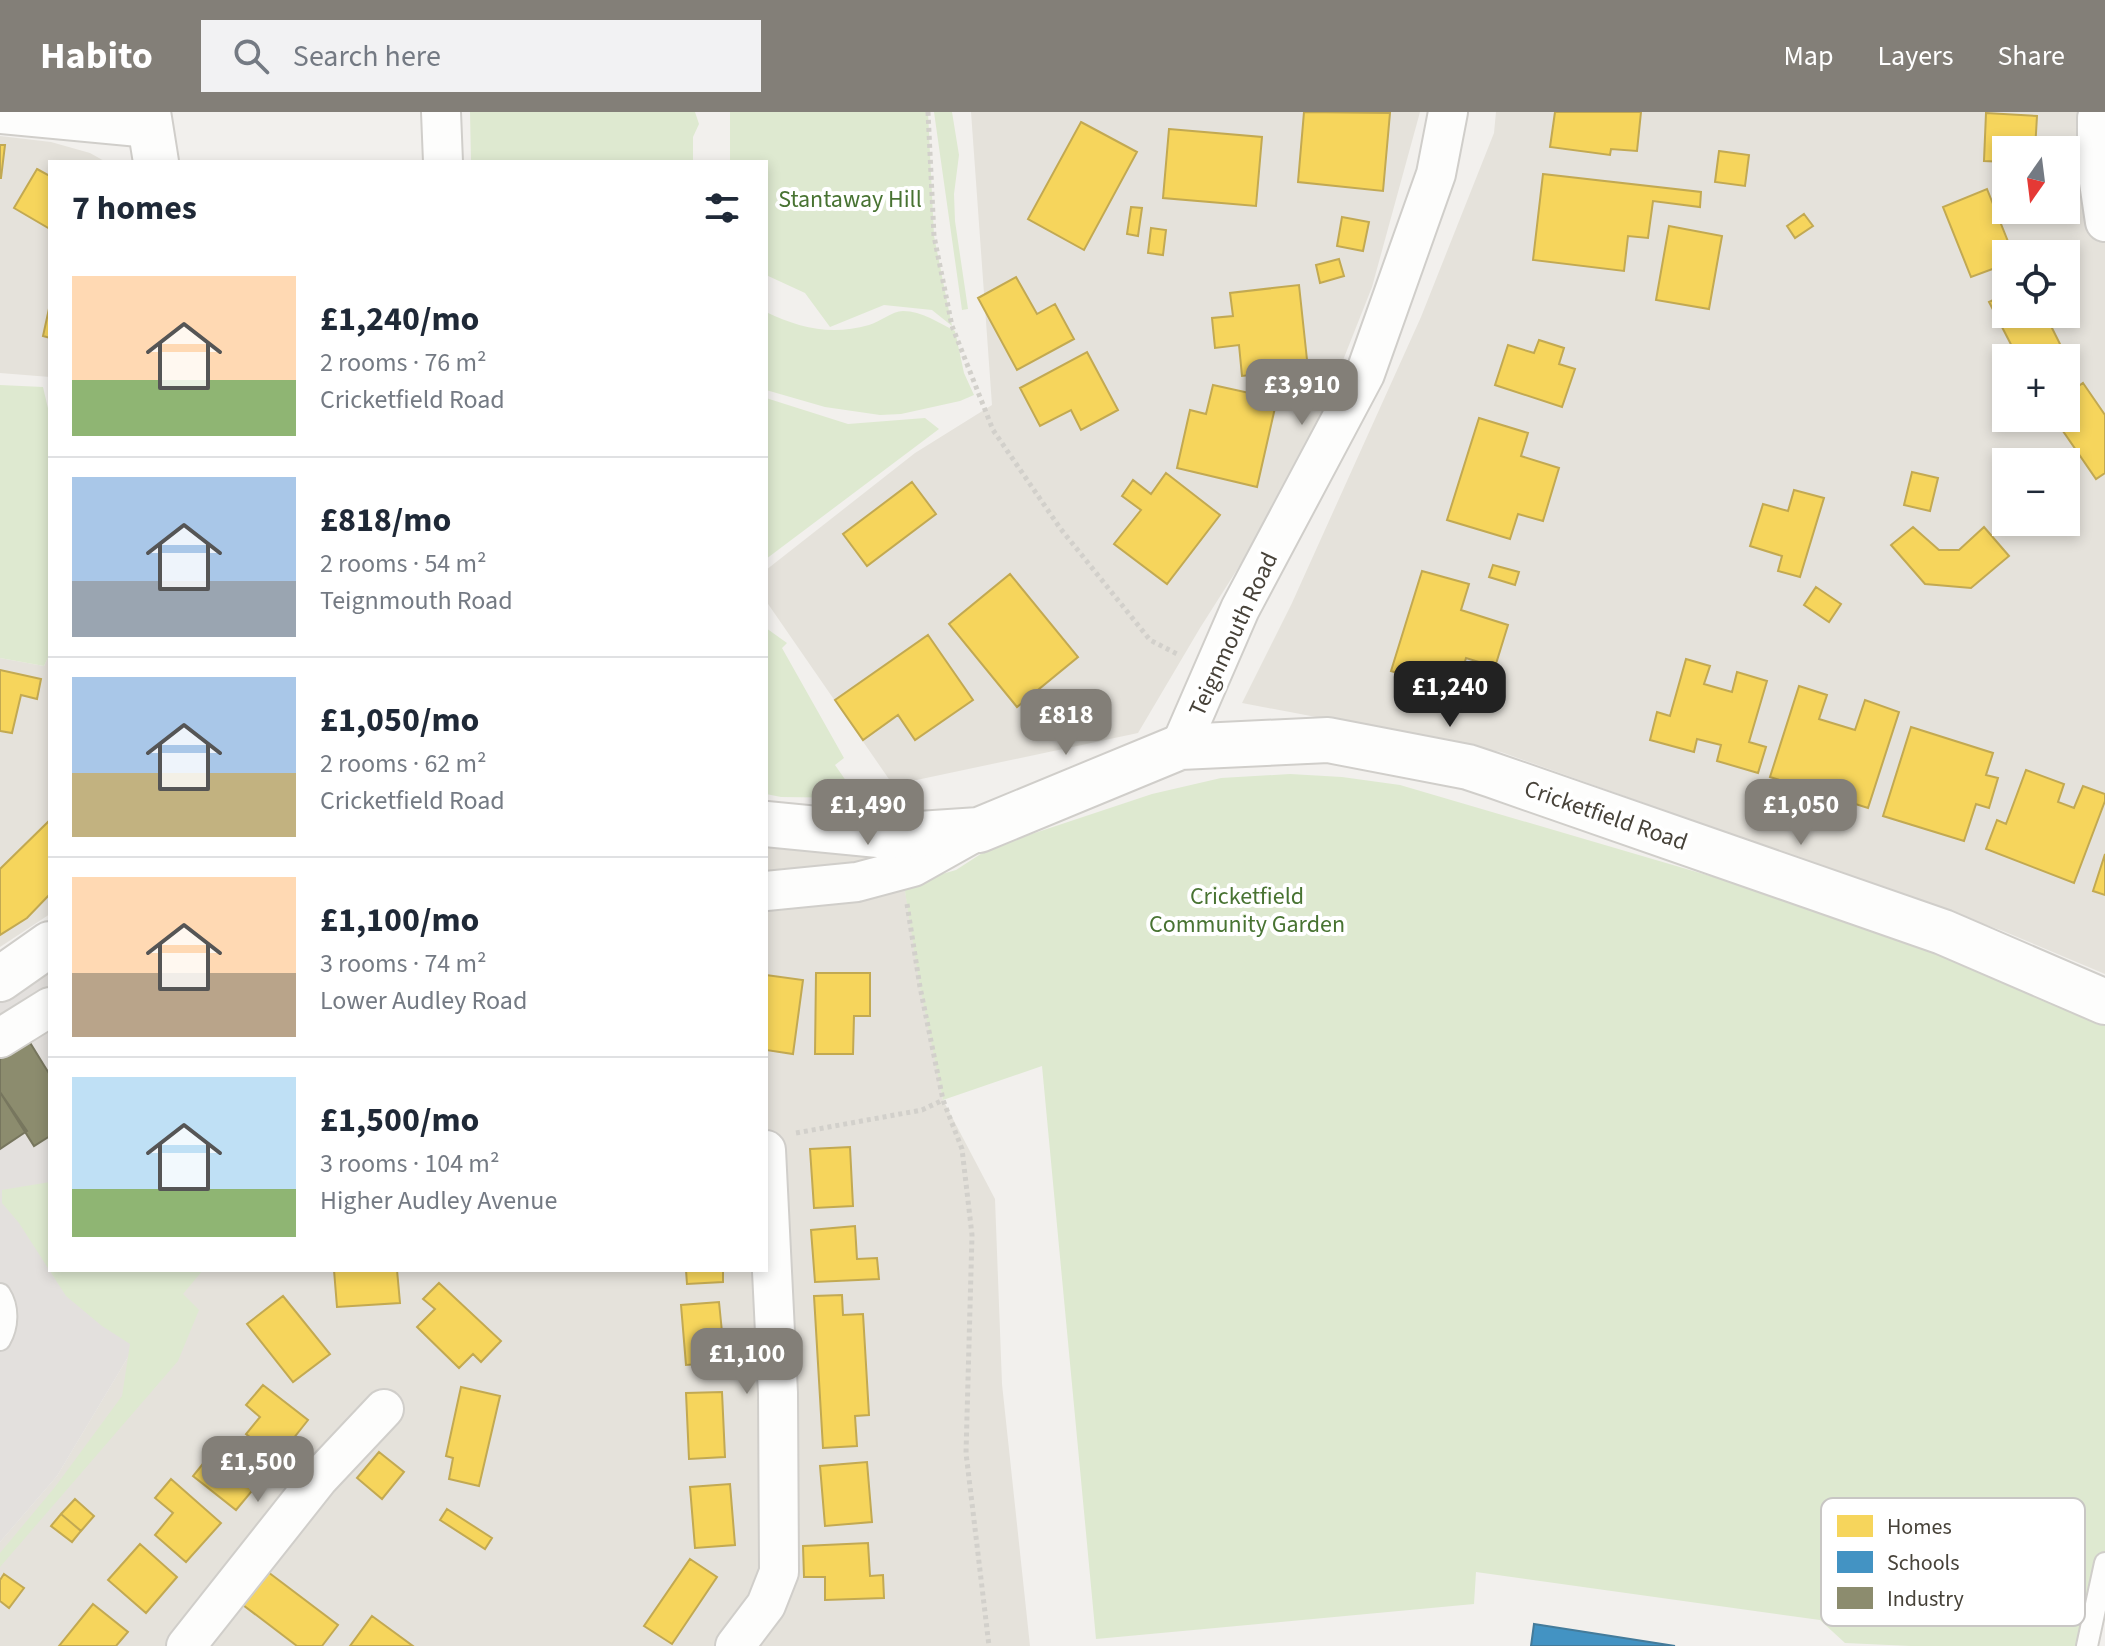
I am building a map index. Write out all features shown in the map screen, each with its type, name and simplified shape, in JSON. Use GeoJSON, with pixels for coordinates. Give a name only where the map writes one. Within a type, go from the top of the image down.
{"type":"FeatureCollection","features":[{"type":"Feature","properties":{"kind":"street"},"geometry":{"type":"LineString","coordinates":[[441,112],[443,160]]}},
{"type":"Feature","properties":{"kind":"street","name":"Teignmouth Road"},"geometry":{"type":"LineString","coordinates":[[768,891],[857,882],[913,867],[979,830],[1180,747],[1240,609],[1365,374],[1436,174],[1448,112]]}},
{"type":"Feature","properties":{"kind":"street"},"geometry":{"type":"LineString","coordinates":[[2100,112],[2097,118],[2097,169],[2105,222]]}},
{"type":"Feature","properties":{"kind":"street"},"geometry":{"type":"LineString","coordinates":[[0,114],[151,134]]}},
{"type":"Feature","properties":{"kind":"street","name":"Cricketfield Road"},"geometry":{"type":"LineString","coordinates":[[1180,747],[1328,740],[1468,767],[1943,932],[2105,1002]]}},
{"type":"Feature","properties":{"kind":"street"},"geometry":{"type":"LineString","coordinates":[[768,824],[889,836],[979,830]]}},
{"type":"Feature","properties":{"kind":"street"},"geometry":{"type":"LineString","coordinates":[[0,1038],[48,1008]]}},
{"type":"Feature","properties":{"kind":"street"},"geometry":{"type":"LineString","coordinates":[[735,1646],[766,1605],[779,1572],[778,1393],[768,1190]]}},
{"type":"Feature","properties":{"kind":"street"},"geometry":{"type":"LineString","coordinates":[[192,1644],[319,1478],[384,1409]]}},
{"type":"Feature","properties":{"kind":"lane"},"geometry":{"type":"LineString","coordinates":[[0,1294],[4,1298],[7,1315],[0,1340]]}},
{"type":"Feature","properties":{"kind":"lane"},"geometry":{"type":"LineString","coordinates":[[2087,1646],[2105,1563]]}},
{"type":"Feature","properties":{"kind":"path"},"geometry":{"type":"LineString","coordinates":[[928,112],[934,236],[952,326],[993,430],[1060,528],[1150,640],[1214,673]]}},
{"type":"Feature","properties":{"kind":"path"},"geometry":{"type":"LineString","coordinates":[[906,900],[943,1100],[962,1149],[972,1235],[966,1453],[989,1646]]}},
{"type":"Feature","properties":{"kind":"path"},"geometry":{"type":"LineString","coordinates":[[768,1145],[771,1138],[922,1110],[943,1100]]}},
{"type":"Feature","properties":{"kind":"shaded area"},"geometry":{"type":"Polygon","coordinates":[[[971,112],[1420,112],[1372,287],[1298,474],[1200,628],[1138,733],[893,785],[768,604],[768,568],[915,453],[992,405],[971,112]]]}},
{"type":"Feature","properties":{"kind":"shaded area"},"geometry":{"type":"Polygon","coordinates":[[[1496,112],[2105,112],[2105,974],[2003,931],[1501,752],[1242,703],[1292,603],[1421,317],[1494,133],[1496,112]]]}},
{"type":"Feature","properties":{"kind":"shaded area"},"geometry":{"type":"Polygon","coordinates":[[[0,136],[51,142],[90,153],[102,160],[48,160],[48,377],[0,373],[0,136]]]}},
{"type":"Feature","properties":{"kind":"shaded area"},"geometry":{"type":"Polygon","coordinates":[[[48,657],[48,915],[0,947],[0,658],[44,666],[48,657]]]}},
{"type":"Feature","properties":{"kind":"shaded area"},"geometry":{"type":"Polygon","coordinates":[[[768,824],[889,836],[904,885],[943,1100],[995,1199],[1002,1384],[1030,1646],[0,1646],[0,1542],[57,1476],[179,1272],[768,1272],[768,824]]]}},
{"type":"Feature","properties":{"kind":"shaded area"},"geometry":{"type":"Polygon","coordinates":[[[48,945],[48,1272],[179,1272],[57,1476],[0,1542],[0,979],[48,945]]]}},
{"type":"Feature","properties":{"kind":"green space"},"geometry":{"type":"Polygon","coordinates":[[[470,112],[695,112],[699,124],[693,137],[693,160],[471,160],[470,112]]]}},
{"type":"Feature","properties":{"kind":"green space","name":"Stantaway Hill"},"geometry":{"type":"Polygon","coordinates":[[[730,112],[928,112],[934,236],[952,326],[932,310],[884,305],[830,327],[805,293],[768,276],[768,160],[730,160],[730,112]]]}},
{"type":"Feature","properties":{"kind":"green space"},"geometry":{"type":"Polygon","coordinates":[[[934,112],[952,112],[959,155],[954,194],[955,221],[968,309],[962,310],[934,112]]]}},
{"type":"Feature","properties":{"kind":"green space"},"geometry":{"type":"Polygon","coordinates":[[[899,311],[910,312],[924,315],[955,331],[964,373],[974,395],[901,414],[880,415],[825,407],[768,391],[768,313],[816,329],[842,330],[869,325],[899,311]]]}},
{"type":"Feature","properties":{"kind":"green space"},"geometry":{"type":"Polygon","coordinates":[[[0,385],[43,387],[48,408],[48,657],[44,666],[0,658],[0,385]]]}},
{"type":"Feature","properties":{"kind":"green space"},"geometry":{"type":"Polygon","coordinates":[[[768,399],[848,424],[925,418],[939,429],[768,557],[768,399]]]}},
{"type":"Feature","properties":{"kind":"green space"},"geometry":{"type":"Polygon","coordinates":[[[768,629],[787,643],[782,648],[844,758],[835,765],[858,798],[768,794],[768,629]]]}},
{"type":"Feature","properties":{"kind":"green space","name":"Cricketfield Community Garden"},"geometry":{"type":"Polygon","coordinates":[[[1290,774],[1400,785],[1881,926],[2105,1012],[2105,1563],[2087,1646],[1845,1643],[1827,1626],[2085,1626],[2085,1498],[1821,1498],[1821,1621],[1476,1572],[1474,1604],[1096,1639],[1042,1066],[943,1100],[920,987],[904,885],[956,870],[990,848],[1152,794],[1221,778],[1290,774]]]}},
{"type":"Feature","properties":{"kind":"green space"},"geometry":{"type":"Polygon","coordinates":[[[48,1182],[48,1268],[2,1203],[2,1190],[48,1182]]]}},
{"type":"Feature","properties":{"kind":"green space"},"geometry":{"type":"Polygon","coordinates":[[[51,1272],[201,1272],[183,1294],[199,1310],[178,1361],[0,1567],[0,1553],[55,1487],[122,1396],[130,1344],[66,1296],[51,1272]]]}},
{"type":"Feature","properties":{"kind":"building: Homes"},"geometry":{"type":"Polygon","coordinates":[[[1304,112],[1390,113],[1383,191],[1298,182],[1304,112]]]}},
{"type":"Feature","properties":{"kind":"building: Homes"},"geometry":{"type":"Polygon","coordinates":[[[1555,112],[1641,112],[1637,151],[1611,149],[1610,155],[1550,147],[1555,112]]]}},
{"type":"Feature","properties":{"kind":"building: Homes"},"geometry":{"type":"Polygon","coordinates":[[[1986,113],[2037,116],[2036,136],[1992,136],[1992,161],[1984,161],[1986,113]]]}},
{"type":"Feature","properties":{"kind":"building: Homes"},"geometry":{"type":"Polygon","coordinates":[[[1081,122],[1137,152],[1084,250],[1028,219],[1081,122]]]}},
{"type":"Feature","properties":{"kind":"building: Homes"},"geometry":{"type":"Polygon","coordinates":[[[1169,129],[1262,137],[1256,206],[1163,198],[1169,129]]]}},
{"type":"Feature","properties":{"kind":"building: Homes"},"geometry":{"type":"Polygon","coordinates":[[[0,145],[5,145],[1,178],[0,178],[0,145]]]}},
{"type":"Feature","properties":{"kind":"building: Homes"},"geometry":{"type":"Polygon","coordinates":[[[1719,151],[1749,155],[1745,186],[1715,182],[1719,151]]]}},
{"type":"Feature","properties":{"kind":"building: Homes"},"geometry":{"type":"Polygon","coordinates":[[[37,169],[48,175],[48,228],[14,208],[37,169]]]}},
{"type":"Feature","properties":{"kind":"building: Homes"},"geometry":{"type":"Polygon","coordinates":[[[1543,174],[1701,192],[1700,207],[1653,201],[1648,238],[1628,236],[1624,271],[1533,260],[1543,174]]]}},
{"type":"Feature","properties":{"kind":"building: Homes"},"geometry":{"type":"Polygon","coordinates":[[[1987,189],[1992,202],[1992,224],[2001,224],[2007,240],[1992,240],[1992,269],[1971,277],[1943,207],[1987,189]]]}},
{"type":"Feature","properties":{"kind":"building: Homes"},"geometry":{"type":"Polygon","coordinates":[[[1131,207],[1142,208],[1138,236],[1127,234],[1131,207]]]}},
{"type":"Feature","properties":{"kind":"building: Homes"},"geometry":{"type":"Polygon","coordinates":[[[1804,214],[1813,226],[1795,238],[1787,226],[1804,214]]]}},
{"type":"Feature","properties":{"kind":"building: Homes"},"geometry":{"type":"Polygon","coordinates":[[[1342,217],[1369,222],[1363,251],[1337,246],[1342,217]]]}},
{"type":"Feature","properties":{"kind":"building: Homes"},"geometry":{"type":"Polygon","coordinates":[[[1669,226],[1722,236],[1709,309],[1656,300],[1669,226]]]}},
{"type":"Feature","properties":{"kind":"building: Homes"},"geometry":{"type":"Polygon","coordinates":[[[1151,228],[1166,230],[1163,255],[1148,253],[1151,228]]]}},
{"type":"Feature","properties":{"kind":"building: Homes"},"geometry":{"type":"Polygon","coordinates":[[[1339,259],[1344,276],[1320,283],[1316,265],[1339,259]]]}},
{"type":"Feature","properties":{"kind":"building: Homes"},"geometry":{"type":"Polygon","coordinates":[[[1016,277],[1037,314],[1055,304],[1074,339],[1017,370],[978,298],[1016,277]]]}},
{"type":"Feature","properties":{"kind":"building: Homes"},"geometry":{"type":"Polygon","coordinates":[[[1299,285],[1308,369],[1242,376],[1239,345],[1215,348],[1212,318],[1233,316],[1230,293],[1299,285]]]}},
{"type":"Feature","properties":{"kind":"building: Homes"},"geometry":{"type":"Polygon","coordinates":[[[48,313],[48,337],[43,336],[48,313]]]}},
{"type":"Feature","properties":{"kind":"building: Homes"},"geometry":{"type":"Polygon","coordinates":[[[2002,328],[2052,328],[2060,344],[2011,344],[2002,328]]]}},
{"type":"Feature","properties":{"kind":"building: Homes"},"geometry":{"type":"Polygon","coordinates":[[[1539,340],[1564,348],[1559,364],[1575,369],[1562,407],[1495,385],[1508,345],[1534,353],[1539,340]]]}},
{"type":"Feature","properties":{"kind":"building: Homes"},"geometry":{"type":"Polygon","coordinates":[[[1087,352],[1118,410],[1081,430],[1071,410],[1040,426],[1020,388],[1087,352]]]}},
{"type":"Feature","properties":{"kind":"building: Homes"},"geometry":{"type":"Polygon","coordinates":[[[2083,383],[2105,415],[2105,473],[2096,479],[2080,456],[2080,448],[2075,448],[2064,432],[2080,432],[2080,385],[2083,383]]]}},
{"type":"Feature","properties":{"kind":"building: Homes"},"geometry":{"type":"Polygon","coordinates":[[[1213,385],[1277,399],[1257,487],[1177,468],[1190,410],[1206,414],[1213,385]]]}},
{"type":"Feature","properties":{"kind":"building: Homes"},"geometry":{"type":"Polygon","coordinates":[[[1479,418],[1528,433],[1521,456],[1559,468],[1543,521],[1518,514],[1510,539],[1447,520],[1479,418]]]}},
{"type":"Feature","properties":{"kind":"building: Homes"},"geometry":{"type":"Polygon","coordinates":[[[1912,472],[1938,478],[1930,511],[1904,505],[1912,472]]]}},
{"type":"Feature","properties":{"kind":"building: Homes"},"geometry":{"type":"Polygon","coordinates":[[[1166,473],[1220,515],[1167,584],[1114,544],[1141,510],[1122,496],[1133,480],[1151,494],[1166,473]]]}},
{"type":"Feature","properties":{"kind":"building: Homes"},"geometry":{"type":"Polygon","coordinates":[[[912,482],[936,514],[867,566],[843,534],[912,482]]]}},
{"type":"Feature","properties":{"kind":"building: Homes"},"geometry":{"type":"Polygon","coordinates":[[[1794,490],[1824,498],[1800,577],[1778,571],[1782,556],[1750,546],[1763,504],[1788,511],[1794,490]]]}},
{"type":"Feature","properties":{"kind":"building: Homes"},"geometry":{"type":"Polygon","coordinates":[[[1913,527],[1939,550],[1959,550],[1984,527],[2009,556],[1971,588],[1925,584],[1891,545],[1913,527]]]}},
{"type":"Feature","properties":{"kind":"building: Homes"},"geometry":{"type":"Polygon","coordinates":[[[1493,565],[1519,572],[1515,585],[1489,577],[1493,565]]]}},
{"type":"Feature","properties":{"kind":"building: Homes"},"geometry":{"type":"Polygon","coordinates":[[[1422,571],[1469,584],[1461,610],[1508,625],[1495,667],[1466,658],[1456,691],[1391,671],[1422,571]]]}},
{"type":"Feature","properties":{"kind":"building: Homes"},"geometry":{"type":"Polygon","coordinates":[[[1010,574],[1078,657],[1017,707],[949,624],[1010,574]]]}},
{"type":"Feature","properties":{"kind":"building: Homes"},"geometry":{"type":"Polygon","coordinates":[[[1816,587],[1841,604],[1829,622],[1804,605],[1816,587]]]}},
{"type":"Feature","properties":{"kind":"building: Homes"},"geometry":{"type":"Polygon","coordinates":[[[928,635],[973,700],[915,740],[898,715],[863,740],[835,700],[928,635]]]}},
{"type":"Feature","properties":{"kind":"building: Homes"},"geometry":{"type":"Polygon","coordinates":[[[1686,659],[1710,666],[1704,684],[1732,692],[1737,672],[1767,681],[1749,742],[1766,747],[1758,773],[1717,761],[1721,745],[1697,739],[1694,752],[1650,740],[1657,712],[1670,716],[1686,659]]]}},
{"type":"Feature","properties":{"kind":"building: Homes"},"geometry":{"type":"Polygon","coordinates":[[[0,670],[41,679],[37,699],[21,695],[12,733],[0,731],[0,670]]]}},
{"type":"Feature","properties":{"kind":"building: Homes"},"geometry":{"type":"Polygon","coordinates":[[[1799,686],[1827,695],[1819,719],[1855,730],[1865,700],[1899,712],[1868,808],[1770,777],[1799,686]]]}},
{"type":"Feature","properties":{"kind":"building: Homes"},"geometry":{"type":"Polygon","coordinates":[[[1911,727],[1993,753],[1986,775],[1998,778],[1989,808],[1976,804],[1964,841],[1883,816],[1911,727]]]}},
{"type":"Feature","properties":{"kind":"building: Homes"},"geometry":{"type":"Polygon","coordinates":[[[2026,770],[2064,784],[2058,802],[2074,808],[2083,786],[2105,794],[2074,883],[1986,849],[1997,820],[2006,824],[2026,770]]]}},
{"type":"Feature","properties":{"kind":"building: Homes"},"geometry":{"type":"Polygon","coordinates":[[[48,822],[48,896],[27,918],[0,935],[0,869],[48,822]]]}},
{"type":"Feature","properties":{"kind":"building: Homes"},"geometry":{"type":"Polygon","coordinates":[[[2105,854],[2105,895],[2093,891],[2105,854]]]}},
{"type":"Feature","properties":{"kind":"building: Homes"},"geometry":{"type":"Polygon","coordinates":[[[816,973],[870,973],[870,1016],[854,1016],[853,1054],[815,1054],[816,973]]]}},
{"type":"Feature","properties":{"kind":"building: Homes"},"geometry":{"type":"Polygon","coordinates":[[[768,975],[803,980],[793,1054],[768,1050],[768,975]]]}},
{"type":"Feature","properties":{"kind":"building: Homes"},"geometry":{"type":"Polygon","coordinates":[[[850,1147],[853,1206],[814,1208],[810,1149],[850,1147]]]}},
{"type":"Feature","properties":{"kind":"building: Homes"},"geometry":{"type":"Polygon","coordinates":[[[855,1226],[857,1259],[877,1258],[879,1279],[815,1282],[811,1230],[855,1226]]]}},
{"type":"Feature","properties":{"kind":"building: Homes"},"geometry":{"type":"Polygon","coordinates":[[[334,1272],[397,1272],[400,1303],[337,1307],[334,1272]]]}},
{"type":"Feature","properties":{"kind":"building: Homes"},"geometry":{"type":"Polygon","coordinates":[[[686,1272],[723,1272],[723,1282],[687,1284],[686,1272]]]}},
{"type":"Feature","properties":{"kind":"building: Homes"},"geometry":{"type":"Polygon","coordinates":[[[439,1283],[501,1341],[481,1362],[473,1354],[459,1368],[417,1327],[435,1309],[423,1299],[439,1283]]]}},
{"type":"Feature","properties":{"kind":"building: Homes"},"geometry":{"type":"Polygon","coordinates":[[[842,1295],[843,1315],[863,1314],[869,1415],[855,1416],[857,1446],[823,1448],[814,1296],[842,1295]]]}},
{"type":"Feature","properties":{"kind":"building: Homes"},"geometry":{"type":"Polygon","coordinates":[[[283,1296],[330,1354],[293,1382],[247,1324],[283,1296]]]}},
{"type":"Feature","properties":{"kind":"building: Homes"},"geometry":{"type":"Polygon","coordinates":[[[719,1302],[725,1362],[686,1365],[681,1305],[719,1302]]]}},
{"type":"Feature","properties":{"kind":"building: Homes"},"geometry":{"type":"Polygon","coordinates":[[[263,1385],[308,1420],[277,1459],[246,1434],[260,1417],[246,1405],[263,1385]]]}},
{"type":"Feature","properties":{"kind":"building: Homes"},"geometry":{"type":"Polygon","coordinates":[[[461,1387],[500,1396],[479,1486],[449,1479],[453,1458],[446,1456],[461,1387]]]}},
{"type":"Feature","properties":{"kind":"building: Homes"},"geometry":{"type":"Polygon","coordinates":[[[722,1392],[725,1457],[689,1459],[686,1393],[722,1392]]]}},
{"type":"Feature","properties":{"kind":"building: Homes"},"geometry":{"type":"Polygon","coordinates":[[[222,1440],[266,1474],[236,1510],[193,1476],[222,1440]]]}},
{"type":"Feature","properties":{"kind":"building: Homes"},"geometry":{"type":"Polygon","coordinates":[[[379,1452],[404,1472],[382,1499],[357,1478],[379,1452]]]}},
{"type":"Feature","properties":{"kind":"building: Homes"},"geometry":{"type":"Polygon","coordinates":[[[867,1462],[872,1522],[825,1526],[820,1466],[867,1462]]]}},
{"type":"Feature","properties":{"kind":"building: Homes"},"geometry":{"type":"Polygon","coordinates":[[[171,1479],[221,1523],[186,1562],[155,1535],[173,1513],[155,1498],[171,1479]]]}},
{"type":"Feature","properties":{"kind":"building: Homes"},"geometry":{"type":"Polygon","coordinates":[[[730,1484],[735,1545],[695,1548],[690,1487],[730,1484]]]}},
{"type":"Feature","properties":{"kind":"building: Homes"},"geometry":{"type":"Polygon","coordinates":[[[75,1499],[94,1516],[81,1531],[61,1514],[75,1499]]]}},
{"type":"Feature","properties":{"kind":"building: Homes"},"geometry":{"type":"Polygon","coordinates":[[[447,1509],[492,1538],[485,1549],[440,1520],[447,1509]]]}},
{"type":"Feature","properties":{"kind":"building: Homes"},"geometry":{"type":"Polygon","coordinates":[[[61,1514],[81,1531],[72,1542],[51,1526],[61,1514]]]}},
{"type":"Feature","properties":{"kind":"building: Homes"},"geometry":{"type":"Polygon","coordinates":[[[868,1543],[870,1576],[883,1575],[884,1598],[825,1600],[825,1577],[804,1577],[803,1546],[868,1543]]]}},
{"type":"Feature","properties":{"kind":"building: Homes"},"geometry":{"type":"Polygon","coordinates":[[[140,1544],[177,1577],[146,1613],[108,1580],[140,1544]]]}},
{"type":"Feature","properties":{"kind":"building: Homes"},"geometry":{"type":"Polygon","coordinates":[[[690,1559],[717,1577],[672,1644],[644,1626],[690,1559]]]}},
{"type":"Feature","properties":{"kind":"building: Homes"},"geometry":{"type":"Polygon","coordinates":[[[268,1572],[338,1625],[322,1646],[297,1646],[243,1605],[268,1572]]]}},
{"type":"Feature","properties":{"kind":"building: Homes"},"geometry":{"type":"Polygon","coordinates":[[[4,1574],[24,1588],[9,1608],[0,1601],[0,1580],[4,1574]]]}},
{"type":"Feature","properties":{"kind":"building: Homes"},"geometry":{"type":"Polygon","coordinates":[[[93,1604],[128,1632],[116,1646],[59,1646],[93,1604]]]}},
{"type":"Feature","properties":{"kind":"building: Homes"},"geometry":{"type":"Polygon","coordinates":[[[372,1616],[413,1646],[350,1646],[372,1616]]]}},
{"type":"Feature","properties":{"kind":"building: Schools"},"geometry":{"type":"Polygon","coordinates":[[[1534,1624],[1675,1646],[1531,1646],[1534,1624]]]}},
{"type":"Feature","properties":{"kind":"building: Industry"},"geometry":{"type":"Polygon","coordinates":[[[29,1041],[48,1072],[48,1137],[34,1146],[0,1092],[0,1059],[29,1041]]]}},
{"type":"Feature","properties":{"kind":"building: Industry"},"geometry":{"type":"Polygon","coordinates":[[[0,1092],[27,1131],[0,1149],[0,1092]]]}}]}
